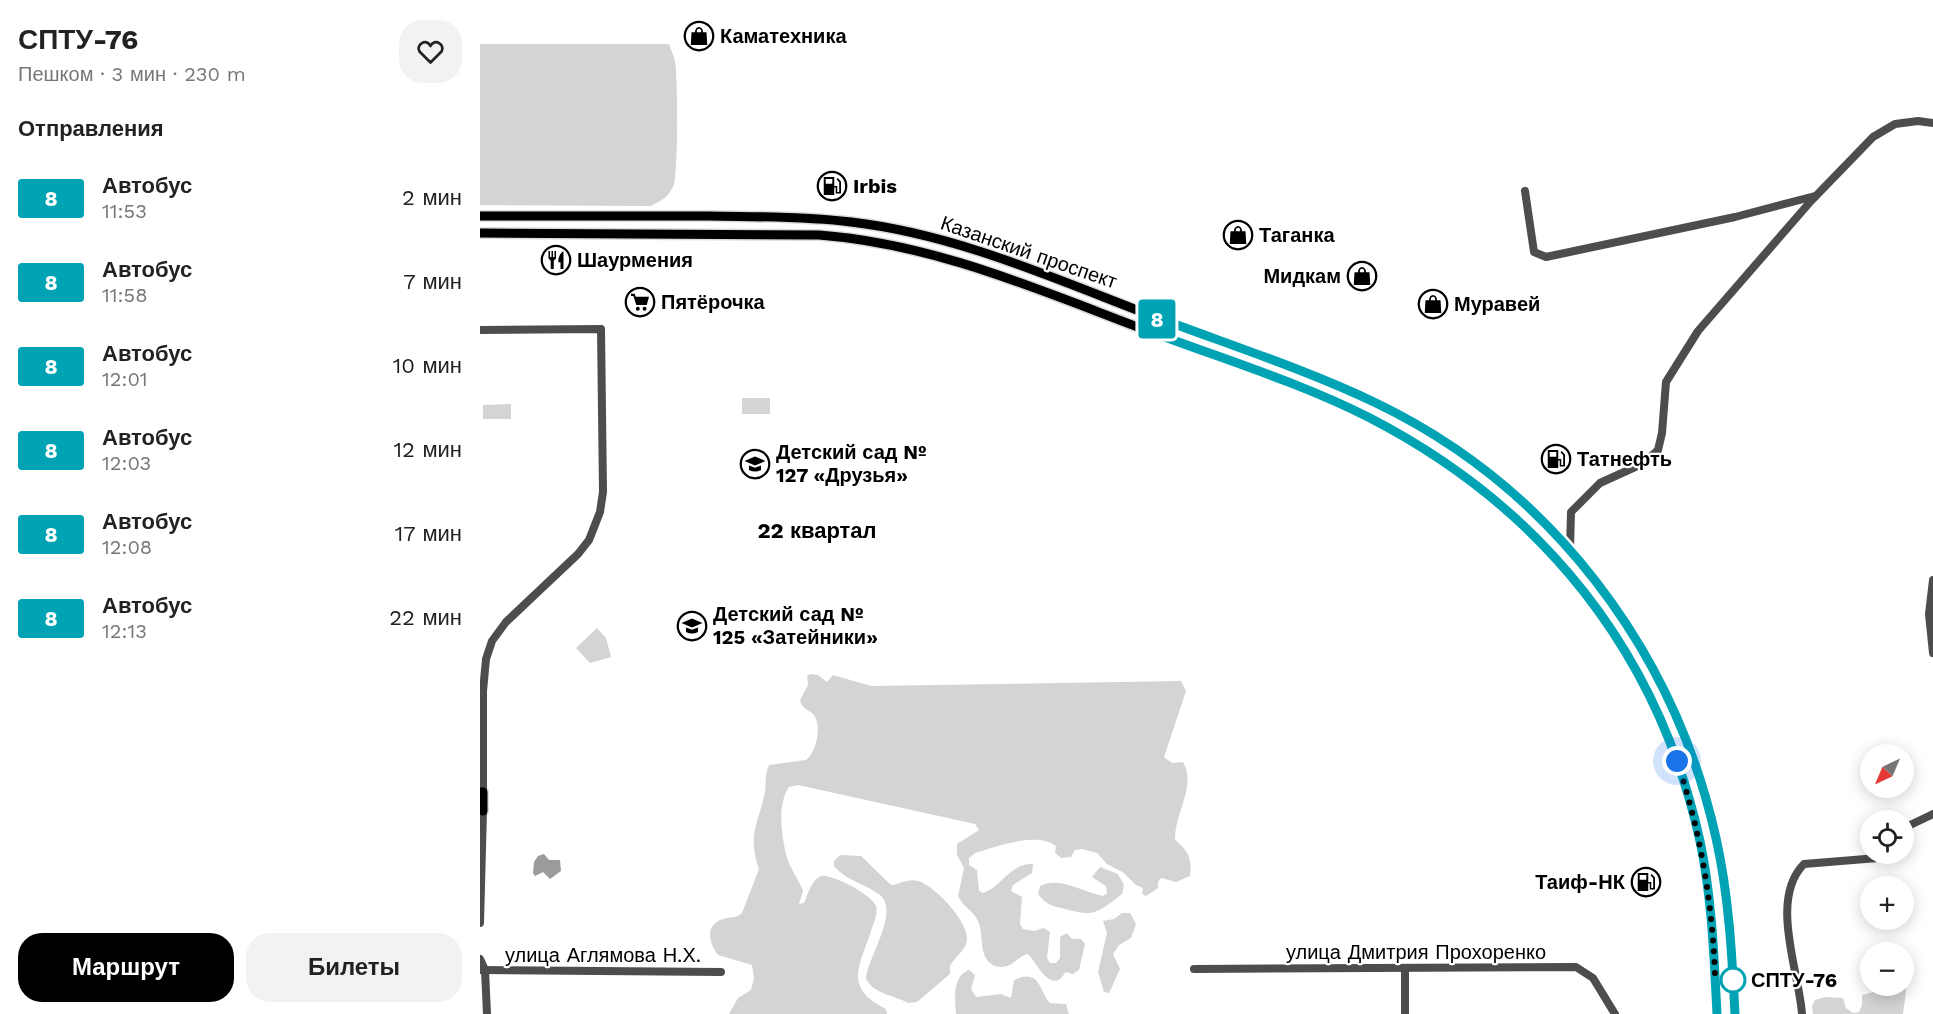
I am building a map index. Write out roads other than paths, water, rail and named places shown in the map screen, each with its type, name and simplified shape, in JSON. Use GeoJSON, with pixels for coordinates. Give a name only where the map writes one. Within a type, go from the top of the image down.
{"type":"FeatureCollection","features":[{"type":"Feature","properties":{"kind":"main road","name":"Казанский проспект"},"geometry":{"type":"LineString","coordinates":[[480,216],[784,217],[896,228],[976,249],[1306,373],[1377,404],[1409,421],[1477,464],[1510,490],[1570,549],[1600,584],[1642,647],[1679,718],[1705,793],[1724,877],[1735,1014]]}},
{"type":"Feature","properties":{"kind":"main road","name":"Казанский проспект"},"geometry":{"type":"LineString","coordinates":[[480,233],[770,233],[852,237],[926,251],[973,266],[1327,399],[1400,435],[1469,478],[1534,534],[1585,591],[1645,684],[1663,723],[1689,797],[1700,842],[1713,924],[1717,1014]]}},
{"type":"Feature","properties":{"kind":"main road"},"geometry":{"type":"LineString","coordinates":[[1154,333],[1149,326],[1150,321],[1161,319]]}},
{"type":"Feature","properties":{"kind":"main road"},"geometry":{"type":"LineString","coordinates":[[481,810],[482,792]]}},
{"type":"Feature","properties":{"kind":"street"},"geometry":{"type":"LineString","coordinates":[[1570,549],[1571,512],[1600,483],[1644,464],[1658,450],[1662,433],[1666,382],[1698,331],[1816,196],[1873,137],[1895,124],[1918,121],[1933,123]]}},
{"type":"Feature","properties":{"kind":"street"},"geometry":{"type":"LineString","coordinates":[[1525,191],[1534,252],[1546,257],[1712,222],[1816,196]]}},
{"type":"Feature","properties":{"kind":"street"},"geometry":{"type":"LineString","coordinates":[[480,330],[601,329],[603,492],[600,512],[589,540],[578,554],[506,622],[489,648],[483,691],[482,792]]}},
{"type":"Feature","properties":{"kind":"street"},"geometry":{"type":"LineString","coordinates":[[1933,580],[1929,614],[1933,653]]}},
{"type":"Feature","properties":{"kind":"street"},"geometry":{"type":"LineString","coordinates":[[480,923],[481,810]]}},
{"type":"Feature","properties":{"kind":"street"},"geometry":{"type":"LineString","coordinates":[[1914,823],[1933,814]]}},
{"type":"Feature","properties":{"kind":"street"},"geometry":{"type":"LineString","coordinates":[[1802,1014],[1800,993],[1793,970],[1787,896],[1794,874],[1804,864],[1860,859]]}},
{"type":"Feature","properties":{"kind":"street"},"geometry":{"type":"LineString","coordinates":[[480,959],[486,1014]]}},
{"type":"Feature","properties":{"kind":"street","name":"улица Дмитрия Прохоренко"},"geometry":{"type":"LineString","coordinates":[[1194,969],[1576,967],[1593,978],[1615,1014]]}},
{"type":"Feature","properties":{"kind":"street"},"geometry":{"type":"LineString","coordinates":[[1404,969],[1405,1014]]}},
{"type":"Feature","properties":{"kind":"street","name":"улица Аглямова Н.Х."},"geometry":{"type":"LineString","coordinates":[[483,970],[721,972]]}},
{"type":"Feature","properties":{"kind":"place","name":"Каматехника"},"geometry":{"type":"Point","coordinates":[699,36]}},
{"type":"Feature","properties":{"kind":"place","name":"Irbis"},"geometry":{"type":"Point","coordinates":[832,186]}},
{"type":"Feature","properties":{"kind":"place","name":"Таганка"},"geometry":{"type":"Point","coordinates":[1238,235]}},
{"type":"Feature","properties":{"kind":"place","name":"Шаурмения"},"geometry":{"type":"Point","coordinates":[556,260]}},
{"type":"Feature","properties":{"kind":"place","name":"Мидкам"},"geometry":{"type":"Point","coordinates":[1362,276]}},
{"type":"Feature","properties":{"kind":"place","name":"Пятёрочка"},"geometry":{"type":"Point","coordinates":[640,302]}},
{"type":"Feature","properties":{"kind":"place","name":"Муравей"},"geometry":{"type":"Point","coordinates":[1433,304]}},
{"type":"Feature","properties":{"kind":"place","name":"Татнефть"},"geometry":{"type":"Point","coordinates":[1556,459]}},
{"type":"Feature","properties":{"kind":"place","name":"Детский сад № 127 «Друзья»"},"geometry":{"type":"Point","coordinates":[755,464]}},
{"type":"Feature","properties":{"kind":"place","name":"Детский сад № 125 «Затейники»"},"geometry":{"type":"Point","coordinates":[692,626]}},
{"type":"Feature","properties":{"kind":"place","name":"Таиф-НК"},"geometry":{"type":"Point","coordinates":[1646,882]}},
{"type":"Feature","properties":{"kind":"place","name":"СПТУ-76"},"geometry":{"type":"Point","coordinates":[1733,980]}},
{"type":"Feature","properties":{"kind":"district","name":"22 квартал"},"geometry":{"type":"Point","coordinates":[817,530]}}]}
